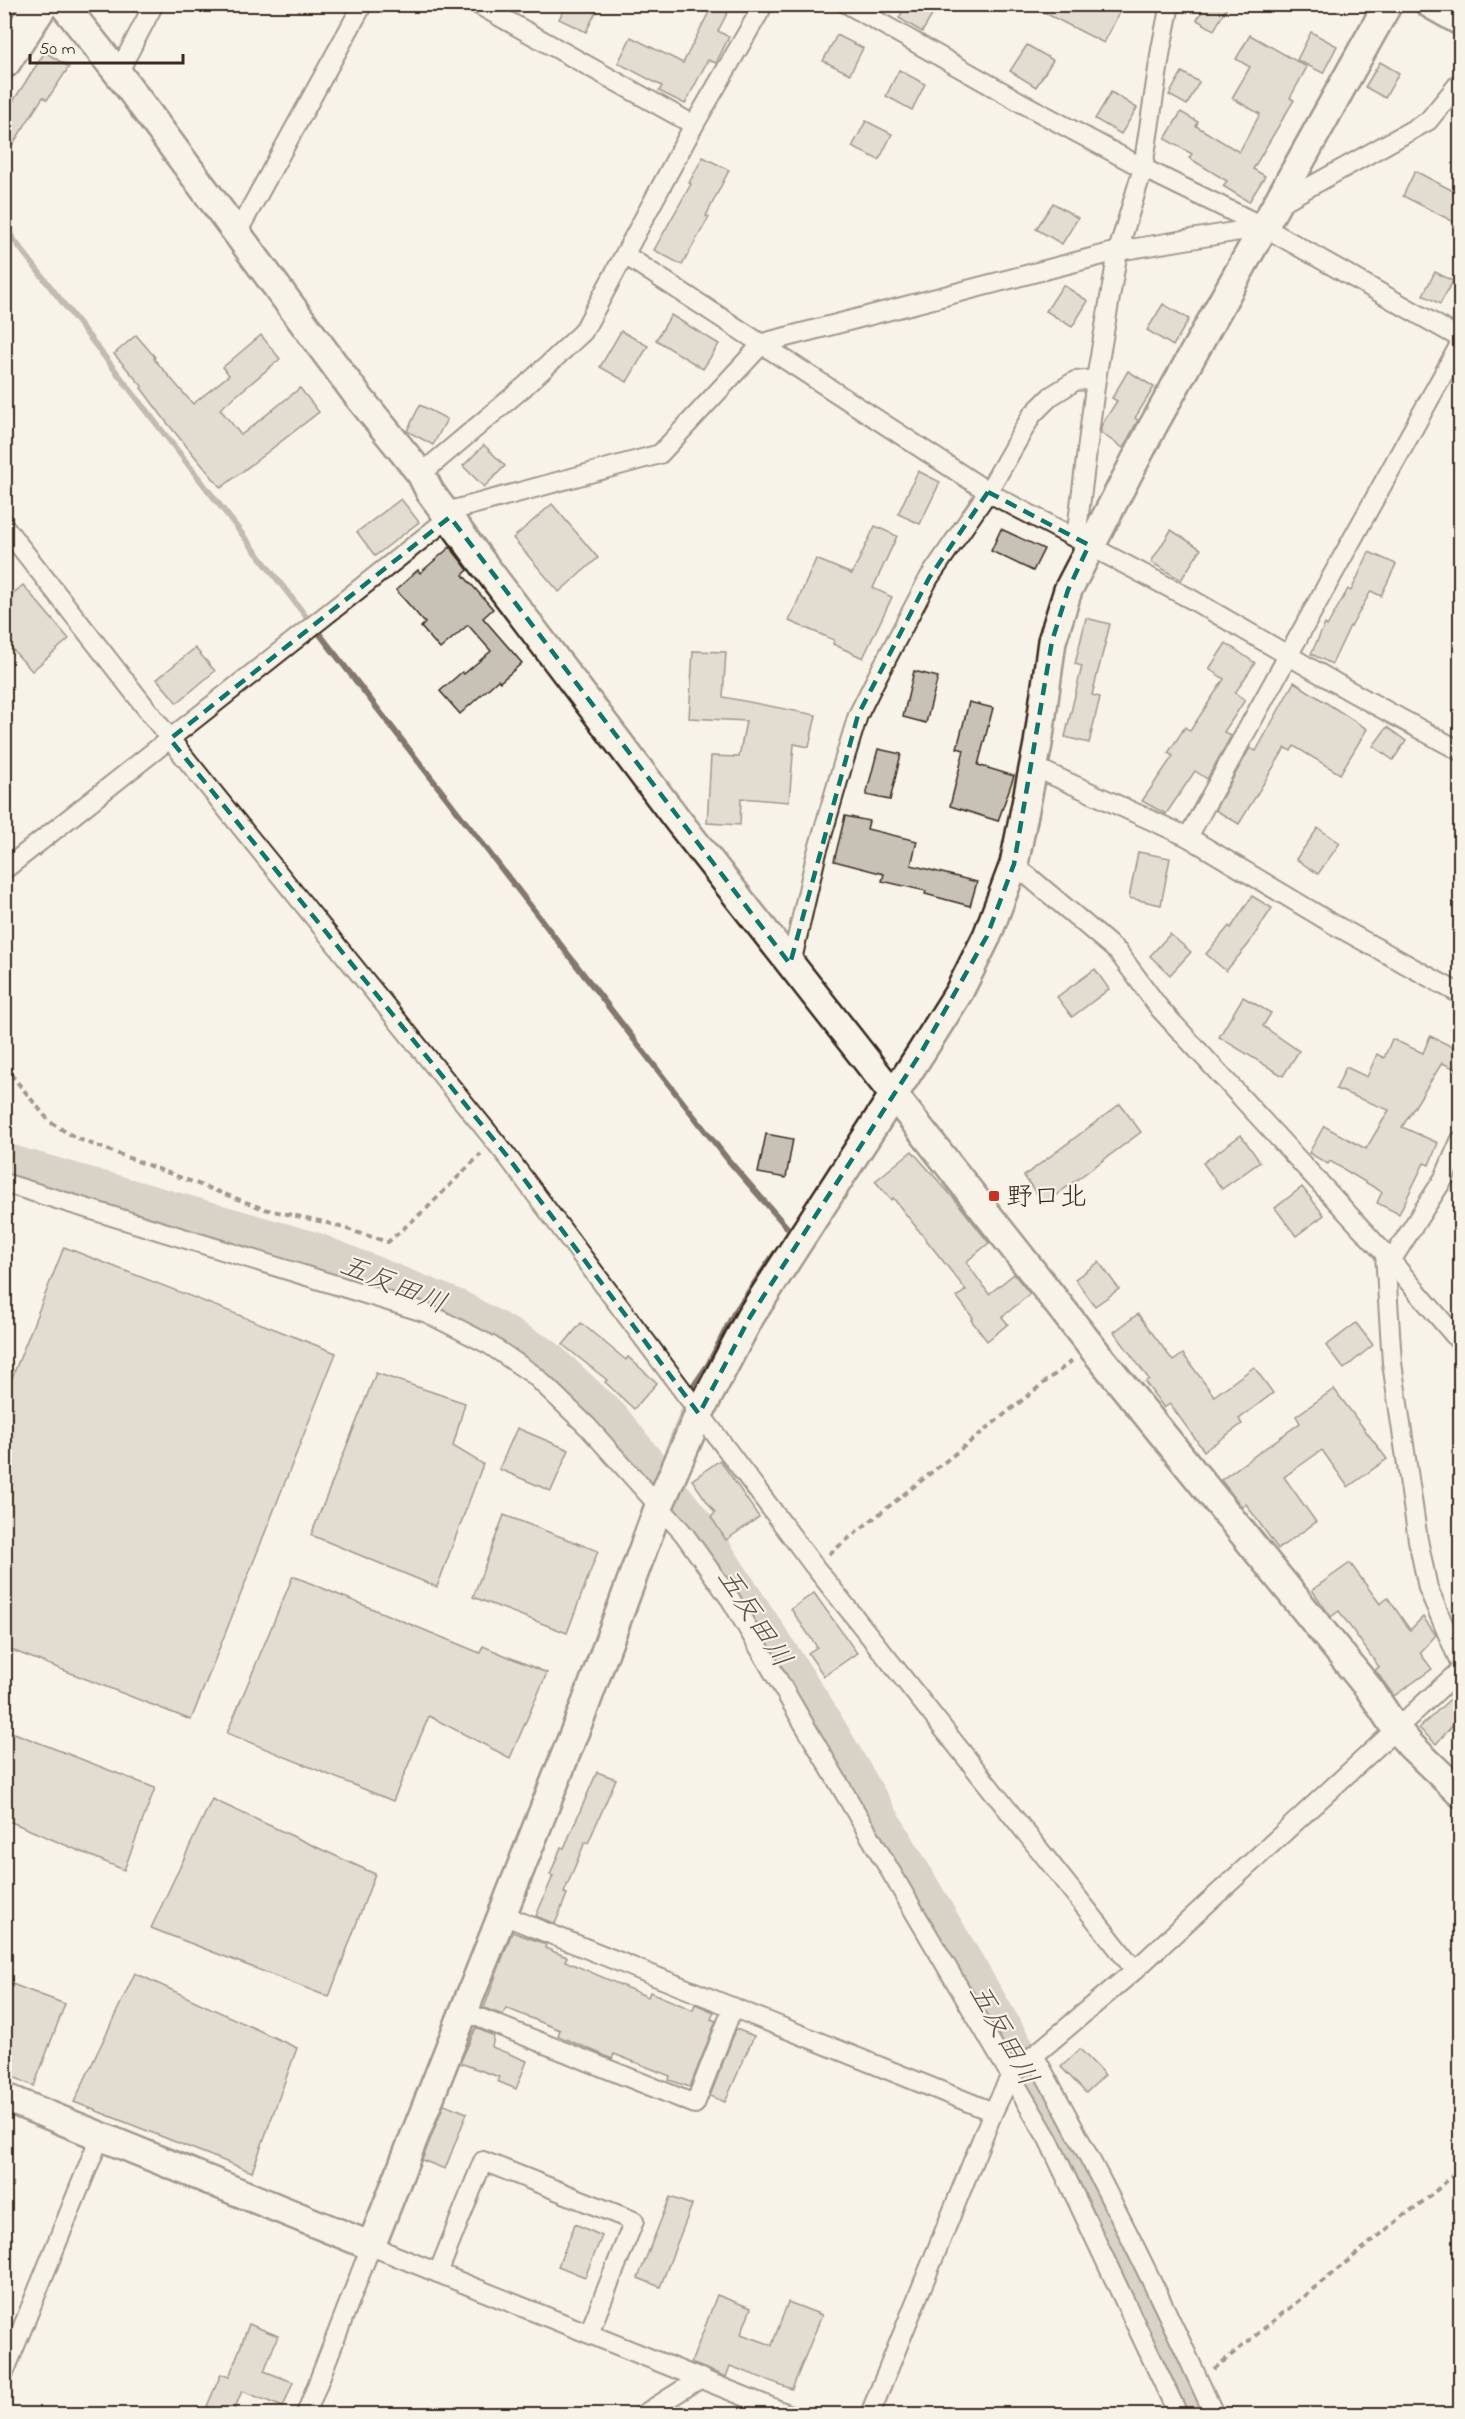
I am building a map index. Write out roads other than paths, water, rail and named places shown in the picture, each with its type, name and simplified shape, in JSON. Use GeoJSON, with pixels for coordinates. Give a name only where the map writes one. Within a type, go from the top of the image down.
{"type":"FeatureCollection","features":[{"type":"Feature","properties":{"kind":"highway"},"geometry":{"type":"LineString","coordinates":[[4,61],[41,4]]}},
{"type":"Feature","properties":{"kind":"street"},"geometry":{"type":"LineString","coordinates":[[63,4],[118,73],[357,395],[421,474],[430,492],[481,561],[790,964],[894,1093],[1091,1346],[1370,1690],[1396,1729],[1461,1792]]}},
{"type":"Feature","properties":{"kind":"street"},"geometry":{"type":"LineString","coordinates":[[118,73],[154,4]]}},
{"type":"Feature","properties":{"kind":"street"},"geometry":{"type":"LineString","coordinates":[[237,233],[363,4]]}},
{"type":"Feature","properties":{"kind":"street"},"geometry":{"type":"LineString","coordinates":[[477,4],[694,125]]}},
{"type":"Feature","properties":{"kind":"street"},"geometry":{"type":"LineString","coordinates":[[421,474],[524,387],[583,332],[694,125],[764,4]]}},
{"type":"Feature","properties":{"kind":"street"},"geometry":{"type":"LineString","coordinates":[[847,4],[1143,168],[1270,217],[1461,338]]}},
{"type":"Feature","properties":{"kind":"street"},"geometry":{"type":"LineString","coordinates":[[1083,542],[1096,379],[1118,251],[1143,168],[1170,4]]}},
{"type":"Feature","properties":{"kind":"street"},"geometry":{"type":"LineString","coordinates":[[306,2415],[666,1494],[692,1405],[795,1249],[959,992],[987,936],[1014,864],[1038,744],[1052,641],[1083,542],[1270,217],[1389,4]]}},
{"type":"Feature","properties":{"kind":"street"},"geometry":{"type":"LineString","coordinates":[[1430,4],[1461,21]]}},
{"type":"Feature","properties":{"kind":"street"},"geometry":{"type":"LineString","coordinates":[[4,870],[324,619],[448,514],[660,454],[763,343],[1118,251],[1270,217],[1428,121],[1461,82]]}},
{"type":"Feature","properties":{"kind":"street"},"geometry":{"type":"LineString","coordinates":[[625,255],[988,492],[1290,654],[1348,690],[1461,751]]}},
{"type":"Feature","properties":{"kind":"street"},"geometry":{"type":"LineString","coordinates":[[1188,837],[1461,344]]}},
{"type":"Feature","properties":{"kind":"street"},"geometry":{"type":"LineString","coordinates":[[790,964],[816,856],[858,715],[929,578],[988,492],[1032,415],[1051,396],[1075,381],[1096,379]]}},
{"type":"Feature","properties":{"kind":"street"},"geometry":{"type":"LineString","coordinates":[[4,525],[170,740],[495,1141],[814,1566],[1135,1970]]}},
{"type":"Feature","properties":{"kind":"street"},"geometry":{"type":"LineString","coordinates":[[1032,766],[1188,837],[1333,924],[1461,994]]}},
{"type":"Feature","properties":{"kind":"street"},"geometry":{"type":"LineString","coordinates":[[1014,864],[1118,952],[1161,1010],[1388,1258],[1461,1342]]}},
{"type":"Feature","properties":{"kind":"street"},"geometry":{"type":"LineString","coordinates":[[1461,1142],[1444,1178],[1388,1258],[1392,1363],[1418,1540],[1428,1588],[1461,1663]]}},
{"type":"Feature","properties":{"kind":"street"},"geometry":{"type":"LineString","coordinates":[[4,1183],[427,1313],[490,1345],[534,1375],[588,1427],[666,1494],[684,1534],[731,1600],[1012,2074],[1048,2139],[1178,2415]]}},
{"type":"Feature","properties":{"kind":"street"},"geometry":{"type":"LineString","coordinates":[[870,2415],[993,2112],[1012,2074],[1135,1970],[1461,1670]]}},
{"type":"Feature","properties":{"kind":"street"},"geometry":{"type":"LineString","coordinates":[[503,1915],[993,2112]]}},
{"type":"Feature","properties":{"kind":"street"},"geometry":{"type":"LineString","coordinates":[[465,2012],[695,2104],[733,2007]]}},
{"type":"Feature","properties":{"kind":"street"},"geometry":{"type":"LineString","coordinates":[[1034,2055],[1129,2235],[1214,2415]]}},
{"type":"Feature","properties":{"kind":"street"},"geometry":{"type":"LineString","coordinates":[[4,2097],[788,2415]]}},
{"type":"Feature","properties":{"kind":"street"},"geometry":{"type":"LineString","coordinates":[[4,2373],[100,2137]]}},
{"type":"Feature","properties":{"kind":"street"},"geometry":{"type":"LineString","coordinates":[[438,2273],[483,2161],[634,2221],[589,2333]]}},
{"type":"Feature","properties":{"kind":"street"},"geometry":{"type":"LineString","coordinates":[[644,2415],[701,2378]]}},
{"type":"Feature","properties":{"kind":"waterway"},"geometry":{"type":"LineString","coordinates":[[4,227],[667,1082],[729,1161],[791,1232],[788,1235]]}},
{"type":"Feature","properties":{"kind":"waterway","name":"五反田川"},"geometry":{"type":"LineString","coordinates":[[4,1162],[311,1250],[458,1309],[543,1356],[611,1419],[701,1533],[813,1705],[1021,2059],[1196,2414]]}},
{"type":"Feature","properties":{"kind":"waterway"},"geometry":{"type":"LineString","coordinates":[[657,1476],[695,1384],[708,1365],[733,1315],[775,1253]]}},
{"type":"Feature","properties":{"kind":"place","name":"野口北"},"geometry":{"type":"Point","coordinates":[994,1196]}}]}
